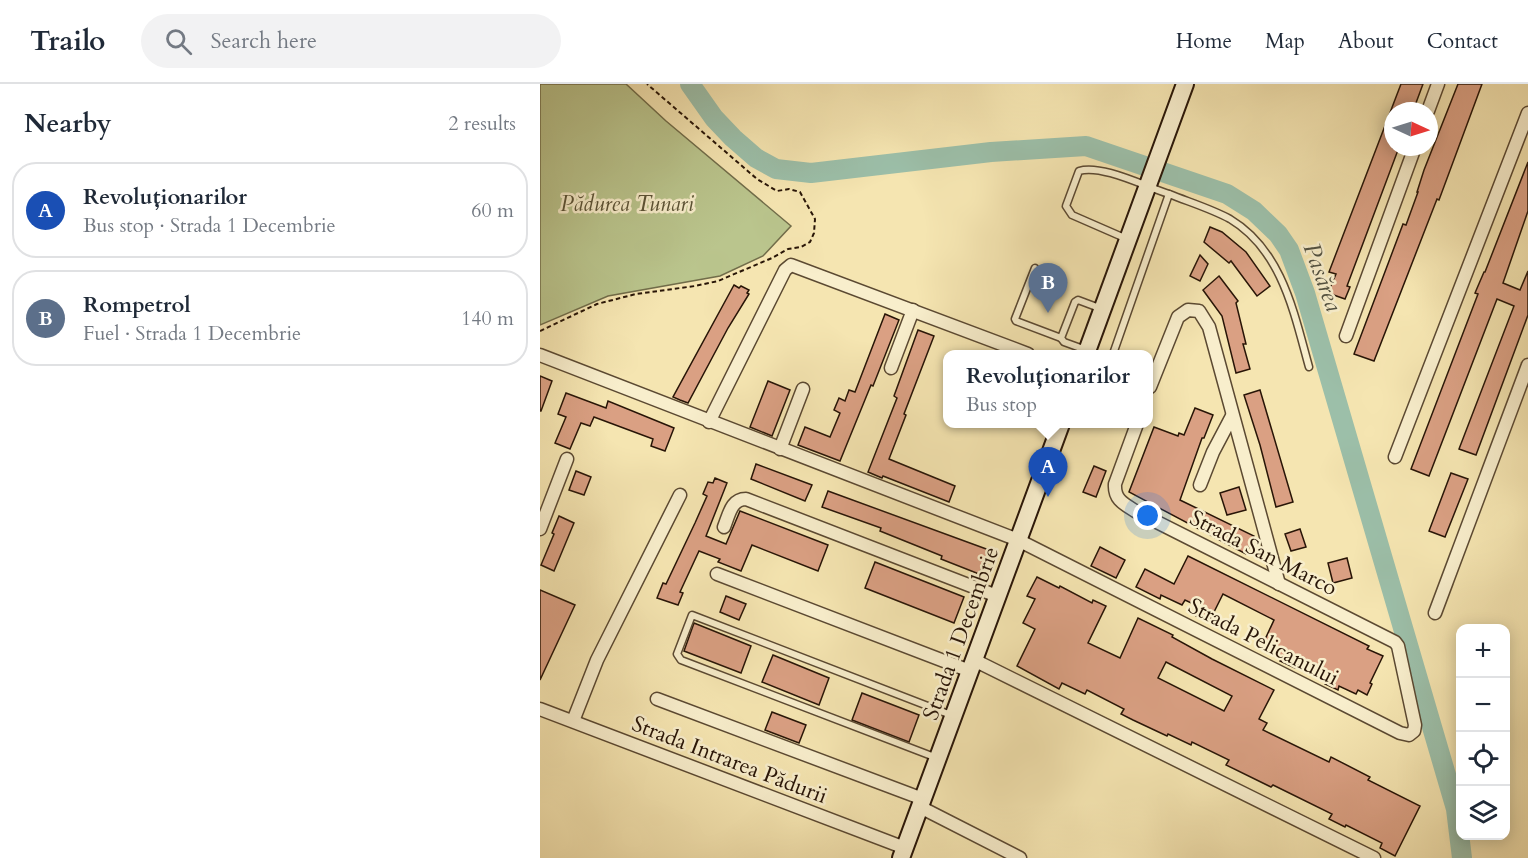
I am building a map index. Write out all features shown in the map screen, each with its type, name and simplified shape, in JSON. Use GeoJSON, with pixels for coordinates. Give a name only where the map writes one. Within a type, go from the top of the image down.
{"type":"FeatureCollection","features":[{"type":"Feature","properties":{"kind":"main road"},"geometry":{"type":"LineString","coordinates":[[1088,350],[1185,84]]}},
{"type":"Feature","properties":{"kind":"main road","name":"Strada 1 Decembrie"},"geometry":{"type":"LineString","coordinates":[[903,853],[1059,428]]}},
{"type":"Feature","properties":{"kind":"street"},"geometry":{"type":"LineString","coordinates":[[1431,102],[1438,84]]}},
{"type":"Feature","properties":{"kind":"street"},"geometry":{"type":"LineString","coordinates":[[1395,457],[1528,113]]}},
{"type":"Feature","properties":{"kind":"street"},"geometry":{"type":"LineString","coordinates":[[1346,336],[1412,156]]}},
{"type":"Feature","properties":{"kind":"street"},"geometry":{"type":"LineString","coordinates":[[710,422],[789,267],[799,266],[1018,350]]}},
{"type":"Feature","properties":{"kind":"street"},"geometry":{"type":"LineString","coordinates":[[891,368],[913,310]]}},
{"type":"Feature","properties":{"kind":"street"},"geometry":{"type":"LineString","coordinates":[[1153,378],[1178,316],[1188,310],[1199,311],[1209,327],[1279,584]]}},
{"type":"Feature","properties":{"kind":"street"},"geometry":{"type":"LineString","coordinates":[[540,355],[1018,540]]}},
{"type":"Feature","properties":{"kind":"street"},"geometry":{"type":"LineString","coordinates":[[1435,613],[1528,365]]}},
{"type":"Feature","properties":{"kind":"street"},"geometry":{"type":"LineString","coordinates":[[780,449],[803,389]]}},
{"type":"Feature","properties":{"kind":"street"},"geometry":{"type":"LineString","coordinates":[[1200,485],[1213,452],[1232,416]]}},
{"type":"Feature","properties":{"kind":"street","name":"Strada San Marco"},"geometry":{"type":"LineString","coordinates":[[1135,428],[1115,484],[1117,498],[1137,512],[1389,638],[1398,645]]}},
{"type":"Feature","properties":{"kind":"street"},"geometry":{"type":"LineString","coordinates":[[540,529],[567,459]]}},
{"type":"Feature","properties":{"kind":"street"},"geometry":{"type":"LineString","coordinates":[[573,721],[597,660],[680,495]]}},
{"type":"Feature","properties":{"kind":"street"},"geometry":{"type":"LineString","coordinates":[[724,527],[733,505],[741,499],[746,499],[997,596]]}},
{"type":"Feature","properties":{"kind":"street","name":"Strada Pelicanului"},"geometry":{"type":"LineString","coordinates":[[1018,540],[1400,733],[1409,735],[1415,725],[1398,645]]}},
{"type":"Feature","properties":{"kind":"street"},"geometry":{"type":"LineString","coordinates":[[717,574],[972,665],[1374,858]]}},
{"type":"Feature","properties":{"kind":"street"},"geometry":{"type":"LineString","coordinates":[[657,699],[921,803],[1020,858]]}},
{"type":"Feature","properties":{"kind":"street","name":"Strada Intrarea Pădurii"},"geometry":{"type":"LineString","coordinates":[[540,709],[903,853]]}},
{"type":"Feature","properties":{"kind":"lane"},"geometry":{"type":"LineString","coordinates":[[1128,239],[1072,215],[1066,206],[1079,171],[1086,169],[1102,171],[1169,194],[1230,219],[1257,239],[1288,291],[1309,367]]}},
{"type":"Feature","properties":{"kind":"lane"},"geometry":{"type":"LineString","coordinates":[[1114,350],[1169,194]]}},
{"type":"Feature","properties":{"kind":"lane"},"geometry":{"type":"LineString","coordinates":[[1035,268],[1016,321],[1061,338],[1064,342],[1082,350]]}},
{"type":"Feature","properties":{"kind":"lane"},"geometry":{"type":"LineString","coordinates":[[1061,338],[1075,302],[1078,300],[1102,309]]}},
{"type":"Feature","properties":{"kind":"lane"},"geometry":{"type":"LineString","coordinates":[[937,759],[681,660],[677,654],[692,615],[953,716]]}},
{"type":"Feature","properties":{"kind":"path"},"geometry":{"type":"LineString","coordinates":[[540,331],[577,313],[615,299],[718,281],[788,249],[801,247],[810,242],[814,233],[815,219],[800,192],[789,189],[777,191],[757,179],[647,84]]}},
{"type":"Feature","properties":{"kind":"green space","name":"Pădurea Tunari"},"geometry":{"type":"Polygon","coordinates":[[[540,84],[626,84],[666,121],[791,226],[763,256],[720,276],[608,296],[540,325],[540,84]]]}},
{"type":"Feature","properties":{"kind":"building"},"geometry":{"type":"Polygon","coordinates":[[[1401,84],[1423,84],[1416,102],[1394,102],[1401,84]]]}},
{"type":"Feature","properties":{"kind":"building"},"geometry":{"type":"Polygon","coordinates":[[[1458,84],[1482,84],[1439,200],[1437,199],[1374,361],[1354,354],[1403,224],[1406,225],[1430,156],[1438,156],[1438,135],[1458,84]]]}},
{"type":"Feature","properties":{"kind":"building"},"geometry":{"type":"Polygon","coordinates":[[[1384,128],[1384,156],[1396,156],[1347,286],[1350,287],[1345,299],[1328,293],[1336,274],[1329,272],[1384,128]]]}},
{"type":"Feature","properties":{"kind":"building"},"geometry":{"type":"Polygon","coordinates":[[[1528,162],[1528,211],[1503,283],[1520,290],[1528,271],[1528,315],[1476,455],[1459,449],[1514,306],[1497,299],[1429,476],[1411,469],[1478,294],[1475,293],[1528,162]]]}},
{"type":"Feature","properties":{"kind":"building"},"geometry":{"type":"Polygon","coordinates":[[[1210,227],[1222,232],[1246,252],[1270,286],[1257,296],[1231,261],[1229,263],[1204,242],[1210,227]]]}},
{"type":"Feature","properties":{"kind":"building"},"geometry":{"type":"Polygon","coordinates":[[[1200,255],[1208,264],[1200,281],[1190,276],[1200,255]]]}},
{"type":"Feature","properties":{"kind":"building"},"geometry":{"type":"Polygon","coordinates":[[[1219,276],[1238,301],[1236,303],[1246,344],[1243,344],[1250,369],[1236,373],[1222,316],[1203,290],[1219,276]]]}},
{"type":"Feature","properties":{"kind":"building"},"geometry":{"type":"Polygon","coordinates":[[[734,285],[749,290],[747,293],[749,294],[688,403],[673,397],[734,285]]]}},
{"type":"Feature","properties":{"kind":"building"},"geometry":{"type":"Polygon","coordinates":[[[885,314],[899,320],[840,461],[798,445],[805,427],[830,437],[840,413],[834,410],[839,398],[845,401],[849,390],[855,392],[885,314]]]}},
{"type":"Feature","properties":{"kind":"building"},"geometry":{"type":"Polygon","coordinates":[[[918,330],[934,336],[889,459],[955,486],[949,502],[868,472],[897,398],[894,396],[918,330]]]}},
{"type":"Feature","properties":{"kind":"building"},"geometry":{"type":"Polygon","coordinates":[[[540,376],[552,381],[541,411],[540,411],[540,376]]]}},
{"type":"Feature","properties":{"kind":"building"},"geometry":{"type":"Polygon","coordinates":[[[768,381],[790,390],[772,436],[750,427],[768,381]]]}},
{"type":"Feature","properties":{"kind":"building"},"geometry":{"type":"Polygon","coordinates":[[[1260,390],[1293,502],[1276,507],[1244,395],[1260,390]]]}},
{"type":"Feature","properties":{"kind":"building"},"geometry":{"type":"Polygon","coordinates":[[[566,393],[606,408],[608,401],[674,428],[665,451],[651,446],[653,439],[594,417],[590,426],[581,423],[570,449],[555,443],[566,417],[558,414],[566,393]]]}},
{"type":"Feature","properties":{"kind":"building"},"geometry":{"type":"Polygon","coordinates":[[[1195,408],[1213,415],[1204,438],[1202,438],[1180,500],[1254,536],[1246,554],[1129,492],[1154,427],[1178,436],[1179,433],[1184,435],[1195,408]]]}},
{"type":"Feature","properties":{"kind":"building"},"geometry":{"type":"Polygon","coordinates":[[[756,464],[812,485],[805,501],[751,479],[756,464]]]}},
{"type":"Feature","properties":{"kind":"building"},"geometry":{"type":"Polygon","coordinates":[[[1094,466],[1106,471],[1096,497],[1083,492],[1094,466]]]}},
{"type":"Feature","properties":{"kind":"building"},"geometry":{"type":"Polygon","coordinates":[[[576,471],[591,477],[584,495],[569,490],[576,471]]]}},
{"type":"Feature","properties":{"kind":"building"},"geometry":{"type":"Polygon","coordinates":[[[1451,473],[1468,479],[1445,537],[1429,531],[1451,473]]]}},
{"type":"Feature","properties":{"kind":"building"},"geometry":{"type":"Polygon","coordinates":[[[715,478],[727,483],[706,536],[726,544],[740,511],[828,545],[818,571],[752,545],[741,571],[718,562],[720,559],[699,551],[680,592],[683,593],[678,605],[657,598],[663,583],[666,584],[707,496],[703,494],[708,482],[713,483],[715,478]]]}},
{"type":"Feature","properties":{"kind":"building"},"geometry":{"type":"Polygon","coordinates":[[[1239,487],[1246,510],[1227,515],[1220,493],[1239,487]]]}},
{"type":"Feature","properties":{"kind":"building"},"geometry":{"type":"Polygon","coordinates":[[[828,491],[989,550],[979,574],[880,531],[881,528],[822,507],[828,491]]]}},
{"type":"Feature","properties":{"kind":"building"},"geometry":{"type":"Polygon","coordinates":[[[559,516],[574,523],[554,571],[541,565],[559,516]]]}},
{"type":"Feature","properties":{"kind":"building"},"geometry":{"type":"Polygon","coordinates":[[[1300,529],[1306,547],[1291,551],[1285,534],[1300,529]]]}},
{"type":"Feature","properties":{"kind":"building"},"geometry":{"type":"Polygon","coordinates":[[[1100,547],[1125,560],[1116,578],[1091,566],[1100,547]]]}},
{"type":"Feature","properties":{"kind":"building"},"geometry":{"type":"Polygon","coordinates":[[[1188,556],[1369,646],[1367,649],[1383,656],[1367,695],[1358,690],[1356,694],[1339,686],[1338,690],[1325,684],[1327,680],[1297,664],[1295,668],[1280,661],[1282,658],[1261,648],[1274,620],[1223,594],[1209,622],[1196,616],[1200,607],[1185,600],[1182,605],[1161,595],[1160,599],[1136,587],[1145,569],[1174,584],[1188,556]]]}},
{"type":"Feature","properties":{"kind":"building"},"geometry":{"type":"Polygon","coordinates":[[[1347,558],[1352,578],[1333,583],[1328,563],[1347,558]]]}},
{"type":"Feature","properties":{"kind":"building"},"geometry":{"type":"Polygon","coordinates":[[[875,562],[964,597],[954,623],[865,588],[875,562]]]}},
{"type":"Feature","properties":{"kind":"building"},"geometry":{"type":"Polygon","coordinates":[[[1037,577],[1092,603],[1093,600],[1106,606],[1088,643],[1120,658],[1138,618],[1274,690],[1259,719],[1267,723],[1263,730],[1329,762],[1331,757],[1370,777],[1368,780],[1420,806],[1395,856],[1380,848],[1382,843],[1329,819],[1332,814],[1226,765],[1229,760],[1192,742],[1191,745],[1133,720],[1121,714],[1124,709],[1087,690],[1085,694],[1062,683],[1059,689],[1017,666],[1035,629],[1023,623],[1035,599],[1027,596],[1037,577]],[[1166,662],[1158,678],[1224,711],[1232,696],[1166,662]]]}},
{"type":"Feature","properties":{"kind":"building"},"geometry":{"type":"Polygon","coordinates":[[[540,590],[575,605],[540,680],[540,590]]]}},
{"type":"Feature","properties":{"kind":"building"},"geometry":{"type":"Polygon","coordinates":[[[726,596],[746,604],[739,620],[720,612],[726,596]]]}},
{"type":"Feature","properties":{"kind":"building"},"geometry":{"type":"Polygon","coordinates":[[[694,623],[751,646],[741,673],[684,651],[694,623]]]}},
{"type":"Feature","properties":{"kind":"building"},"geometry":{"type":"Polygon","coordinates":[[[773,655],[829,678],[819,705],[762,682],[773,655]]]}},
{"type":"Feature","properties":{"kind":"building"},"geometry":{"type":"Polygon","coordinates":[[[862,693],[919,715],[909,742],[852,720],[862,693]]]}},
{"type":"Feature","properties":{"kind":"building"},"geometry":{"type":"Polygon","coordinates":[[[772,712],[806,725],[799,743],[765,730],[772,712]]]}},
{"type":"Feature","properties":{"kind":"waterway","name":"Pasărea"},"geometry":{"type":"LineString","coordinates":[[690,84],[714,118],[733,138],[756,158],[776,169],[811,173],[991,152],[1086,146],[1227,194],[1254,211],[1278,234],[1289,250],[1305,293],[1456,809],[1462,858]]}},
{"type":"Feature","properties":{"kind":"place","name":"Rompetrol"},"geometry":{"type":"Point","coordinates":[1048,313]}},
{"type":"Feature","properties":{"kind":"place","name":"Revoluționarilor"},"geometry":{"type":"Point","coordinates":[1048,497]}}]}
